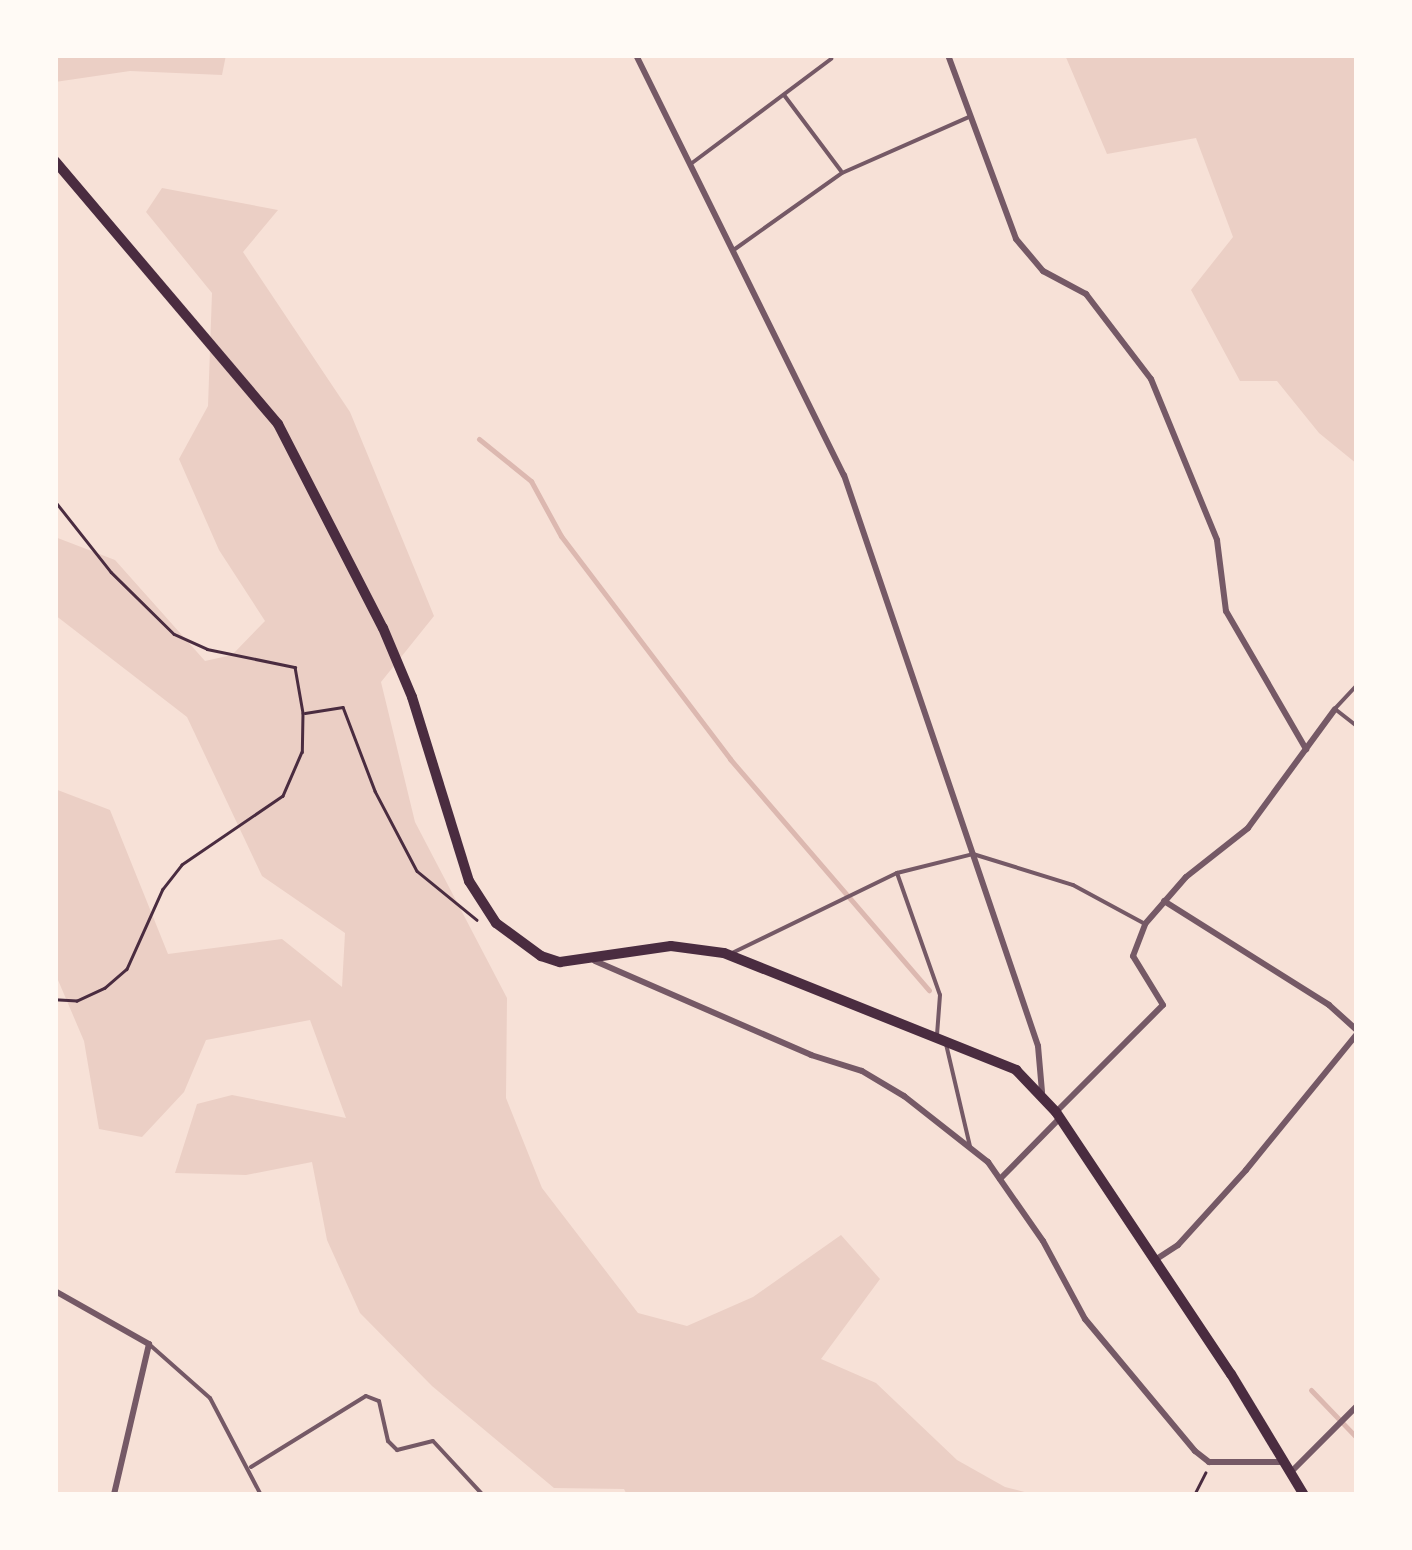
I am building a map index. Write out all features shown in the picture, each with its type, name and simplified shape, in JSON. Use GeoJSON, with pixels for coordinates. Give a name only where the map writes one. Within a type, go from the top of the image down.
{"type":"FeatureCollection","features":[{"type":"Feature","properties":{"kind":"main road"},"geometry":{"type":"LineString","coordinates":[[55,161],[278,424],[384,628],[468,881],[496,923],[540,956],[595,961],[671,946],[729,954],[1006,1064],[1042,1092],[1058,1115],[1304,1495]]}},
{"type":"Feature","properties":{"kind":"street"},"geometry":{"type":"LineString","coordinates":[[636,55],[844,475],[1038,1046],[1042,1092]]}},
{"type":"Feature","properties":{"kind":"street"},"geometry":{"type":"LineString","coordinates":[[948,55],[973,115],[985,169],[1016,239],[1043,271],[1086,294],[1151,379],[1217,540],[1226,612],[1306,748]]}},
{"type":"Feature","properties":{"kind":"street"},"geometry":{"type":"LineString","coordinates":[[1000,1179],[1164,1006],[1134,956],[1145,924],[1164,901],[1248,828],[1335,709]]}},
{"type":"Feature","properties":{"kind":"street"},"geometry":{"type":"LineString","coordinates":[[1154,1260],[1178,1245],[1246,1170],[1357,1032],[1328,1004],[1164,901]]}},
{"type":"Feature","properties":{"kind":"street"},"geometry":{"type":"LineString","coordinates":[[595,961],[811,1056],[862,1071],[972,1151],[1000,1179],[1085,1318],[1209,1462],[1287,1467],[1357,1406]]}},
{"type":"Feature","properties":{"kind":"street"},"geometry":{"type":"LineString","coordinates":[[55,1292],[148,1344],[114,1495]]}},
{"type":"Feature","properties":{"kind":"lane"},"geometry":{"type":"LineString","coordinates":[[688,166],[830,59]]}},
{"type":"Feature","properties":{"kind":"lane"},"geometry":{"type":"LineString","coordinates":[[784,95],[842,173]]}},
{"type":"Feature","properties":{"kind":"lane"},"geometry":{"type":"LineString","coordinates":[[731,252],[842,173],[973,115]]}},
{"type":"Feature","properties":{"kind":"lane"},"geometry":{"type":"LineString","coordinates":[[1357,685],[1335,709],[1357,726]]}},
{"type":"Feature","properties":{"kind":"lane"},"geometry":{"type":"LineString","coordinates":[[729,954],[897,873],[973,854],[1072,886],[1145,924]]}},
{"type":"Feature","properties":{"kind":"lane"},"geometry":{"type":"LineString","coordinates":[[897,873],[940,995],[941,1036],[972,1151]]}},
{"type":"Feature","properties":{"kind":"lane"},"geometry":{"type":"LineString","coordinates":[[148,1344],[210,1398],[251,1467],[261,1495]]}},
{"type":"Feature","properties":{"kind":"lane"},"geometry":{"type":"LineString","coordinates":[[251,1467],[366,1396],[380,1401],[388,1440],[397,1450],[434,1442],[483,1495]]}},
{"type":"Feature","properties":{"kind":"path"},"geometry":{"type":"LineString","coordinates":[[55,501],[110,572],[174,634],[207,650],[295,667],[303,714],[302,752],[283,796],[182,865],[163,889],[127,969],[106,988],[77,1000],[55,1000]]}},
{"type":"Feature","properties":{"kind":"path"},"geometry":{"type":"LineString","coordinates":[[303,714],[343,707],[374,791],[417,871],[477,920],[496,923]]}},
{"type":"Feature","properties":{"kind":"path"},"geometry":{"type":"LineString","coordinates":[[1194,1495],[1209,1462]]}},
{"type":"Feature","properties":{"kind":"shaded area"},"geometry":{"type":"Polygon","coordinates":[[[55,55],[226,55],[222,75],[130,71],[55,82],[55,55]]]}},
{"type":"Feature","properties":{"kind":"shaded area"},"geometry":{"type":"Polygon","coordinates":[[[1065,55],[1357,55],[1357,464],[1319,433],[1277,381],[1240,381],[1191,290],[1233,237],[1196,138],[1107,154],[1065,55]]]}},
{"type":"Feature","properties":{"kind":"shaded area"},"geometry":{"type":"Polygon","coordinates":[[[162,188],[278,210],[243,252],[350,412],[434,616],[381,682],[415,822],[507,998],[506,1098],[542,1188],[638,1313],[687,1326],[753,1297],[841,1235],[880,1279],[821,1359],[876,1383],[957,1460],[1005,1487],[1036,1495],[627,1495],[624,1489],[554,1488],[432,1386],[360,1313],[327,1240],[312,1162],[246,1175],[175,1173],[197,1104],[232,1095],[346,1118],[310,1020],[206,1040],[184,1092],[142,1137],[99,1129],[84,1041],[55,973],[55,789],[110,810],[168,954],[282,939],[342,987],[345,933],[262,876],[187,717],[55,615],[55,537],[115,560],[205,661],[232,655],[265,621],[219,550],[179,459],[208,406],[212,293],[146,212],[162,188]]]}},
{"type":"Feature","properties":{"kind":"waterway"},"geometry":{"type":"LineString","coordinates":[[479,439],[531,481],[561,536],[730,759],[929,990]]}},
{"type":"Feature","properties":{"kind":"waterway"},"geometry":{"type":"LineString","coordinates":[[1311,1390],[1357,1438]]}}]}
